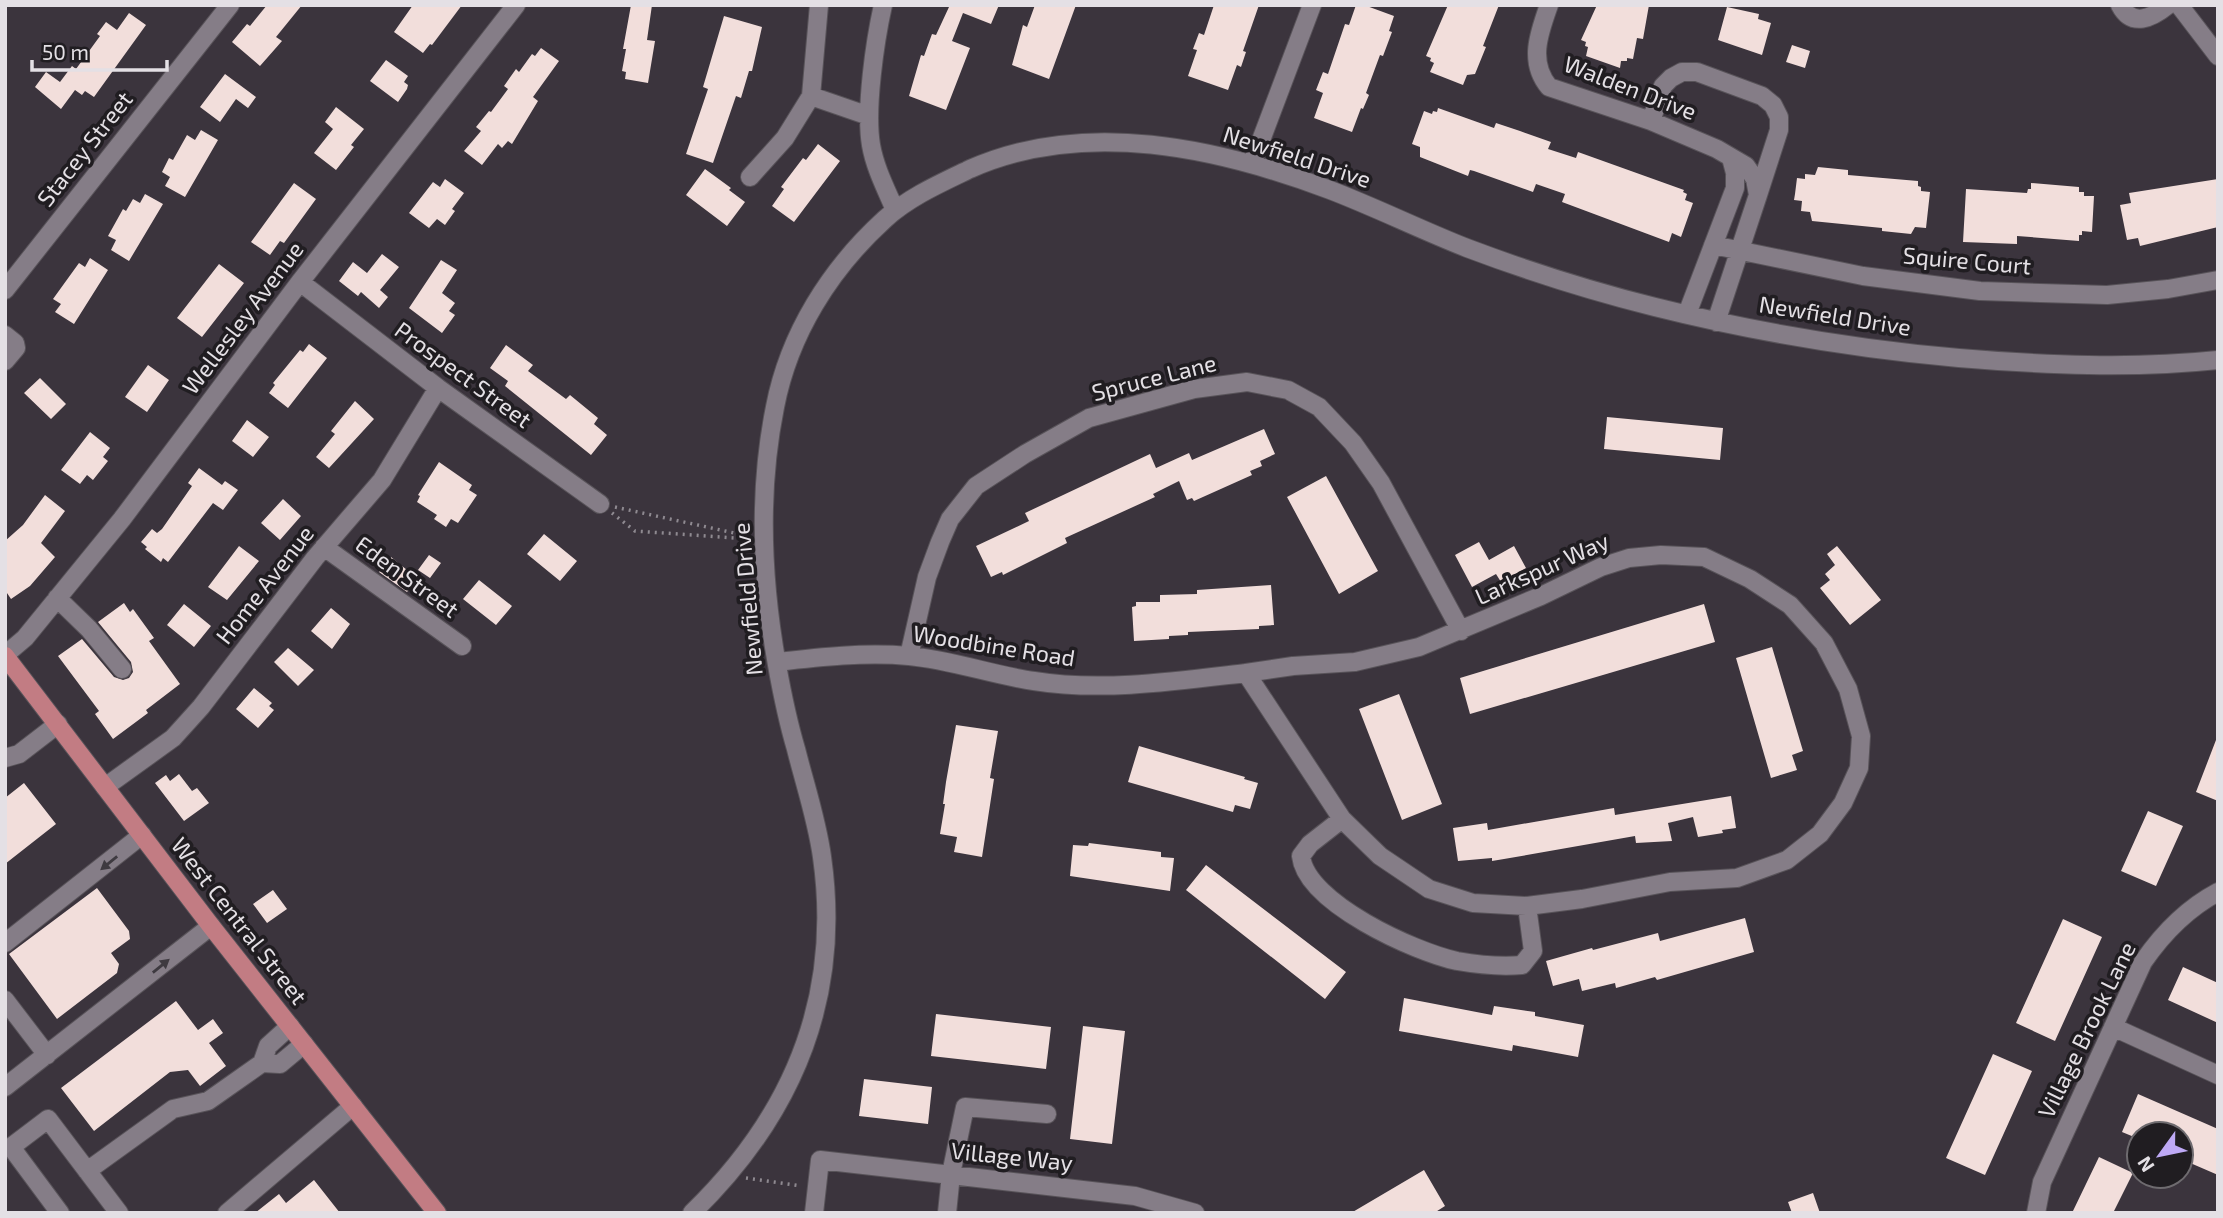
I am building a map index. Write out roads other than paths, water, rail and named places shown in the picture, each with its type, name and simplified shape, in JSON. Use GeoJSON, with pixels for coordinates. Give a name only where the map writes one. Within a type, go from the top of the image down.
{"type":"FeatureCollection","features":[{"type":"Feature","properties":{"kind":"main road","name":"West Central Street"},"geometry":{"type":"LineString","coordinates":[[5,656],[432,1211]]}},
{"type":"Feature","properties":{"kind":"street","name":"Stacey Street"},"geometry":{"type":"LineString","coordinates":[[5,290],[230,5]]}},
{"type":"Feature","properties":{"kind":"street","name":"Wellesley Avenue"},"geometry":{"type":"LineString","coordinates":[[5,656],[25,638],[122,519],[300,282],[516,5]]}},
{"type":"Feature","properties":{"kind":"street"},"geometry":{"type":"LineString","coordinates":[[750,177],[785,138],[811,96],[819,5]]}},
{"type":"Feature","properties":{"kind":"street"},"geometry":{"type":"LineString","coordinates":[[883,5],[869,116],[870,143],[875,165],[895,211]]}},
{"type":"Feature","properties":{"kind":"street"},"geometry":{"type":"LineString","coordinates":[[1252,164],[1311,5]]}},
{"type":"Feature","properties":{"kind":"street","name":"Walden Drive"},"geometry":{"type":"LineString","coordinates":[[1549,5],[1541,27],[1536,58],[1540,76],[1549,87],[1651,121],[1717,149],[1746,166],[1755,179],[1758,195]]}},
{"type":"Feature","properties":{"kind":"street"},"geometry":{"type":"LineString","coordinates":[[2120,5],[2126,14],[2140,20],[2155,15],[2168,5]]}},
{"type":"Feature","properties":{"kind":"street"},"geometry":{"type":"LineString","coordinates":[[2179,5],[2218,56]]}},
{"type":"Feature","properties":{"kind":"street"},"geometry":{"type":"LineString","coordinates":[[1651,121],[1663,86],[1682,72],[1697,72],[1762,96],[1773,105],[1779,117],[1779,131],[1716,322]]}},
{"type":"Feature","properties":{"kind":"street"},"geometry":{"type":"LineString","coordinates":[[811,96],[869,116]]}},
{"type":"Feature","properties":{"kind":"street","name":"Newfield Drive"},"geometry":{"type":"LineString","coordinates":[[692,1213],[729,1175],[769,1122],[806,1042],[823,971],[825,920],[822,858],[777,662],[770,612],[764,540],[766,484],[775,407],[783,372],[811,309],[842,265],[873,230],[920,194],[1011,154],[1045,148],[1114,143],[1148,145],[1218,155],[1252,164],[1333,191],[1481,253],[1560,280],[1716,322],[1834,344],[2012,363],[2130,365],[2218,360]]}},
{"type":"Feature","properties":{"kind":"street"},"geometry":{"type":"LineString","coordinates":[[1687,314],[1735,188],[1731,158]]}},
{"type":"Feature","properties":{"kind":"street","name":"Squire Court"},"geometry":{"type":"LineString","coordinates":[[1713,245],[1863,276],[1980,291],[2107,295],[2168,289],[2218,280]]}},
{"type":"Feature","properties":{"kind":"street","name":"Prospect Street"},"geometry":{"type":"LineString","coordinates":[[300,282],[438,388],[600,504]]}},
{"type":"Feature","properties":{"kind":"street"},"geometry":{"type":"LineString","coordinates":[[5,335],[15,343],[16,348],[5,362]]}},
{"type":"Feature","properties":{"kind":"street","name":"Spruce Lane"},"geometry":{"type":"LineString","coordinates":[[909,656],[927,577],[940,542],[950,519],[975,486],[1089,418],[1195,389],[1247,382],[1288,390],[1319,407],[1353,443],[1381,483],[1461,631]]}},
{"type":"Feature","properties":{"kind":"street","name":"Home Avenue"},"geometry":{"type":"LineString","coordinates":[[105,787],[173,738],[250,645],[324,547],[382,480],[438,388]]}},
{"type":"Feature","properties":{"kind":"street","name":"Eden Street"},"geometry":{"type":"LineString","coordinates":[[324,547],[462,646]]}},
{"type":"Feature","properties":{"kind":"street","name":"Larkspur Way"},"geometry":{"type":"LineString","coordinates":[[1661,555],[1704,557],[1750,579],[1790,605],[1824,643],[1849,689],[1861,736],[1859,768],[1843,803],[1821,834],[1787,860],[1737,878],[1670,882],[1582,899],[1527,906],[1474,903],[1429,889],[1380,856],[1342,819],[1246,673],[1293,666],[1355,662],[1419,647],[1541,597],[1601,567],[1629,558],[1661,555]]}},
{"type":"Feature","properties":{"kind":"street"},"geometry":{"type":"LineString","coordinates":[[57,598],[89,629],[122,669]]}},
{"type":"Feature","properties":{"kind":"street","name":"Woodbine Road"},"geometry":{"type":"LineString","coordinates":[[777,662],[865,654],[909,656],[1034,681],[1106,685],[1184,681],[1246,673]]}},
{"type":"Feature","properties":{"kind":"street"},"geometry":{"type":"LineString","coordinates":[[6,756],[19,754],[58,724]]}},
{"type":"Feature","properties":{"kind":"street"},"geometry":{"type":"LineString","coordinates":[[1342,819],[1310,844],[1301,856],[1302,869],[1332,900],[1387,936],[1455,960],[1497,967],[1522,965],[1533,951],[1527,906]]}},
{"type":"Feature","properties":{"kind":"street"},"geometry":{"type":"LineString","coordinates":[[5,943],[142,835]]}},
{"type":"Feature","properties":{"kind":"street","name":"Village Brook Lane"},"geometry":{"type":"LineString","coordinates":[[2036,1213],[2042,1182],[2143,962],[2159,939],[2180,918],[2218,892]]}},
{"type":"Feature","properties":{"kind":"street"},"geometry":{"type":"LineString","coordinates":[[5,1087],[211,926]]}},
{"type":"Feature","properties":{"kind":"street"},"geometry":{"type":"LineString","coordinates":[[7,1007],[47,1055]]}},
{"type":"Feature","properties":{"kind":"street"},"geometry":{"type":"LineString","coordinates":[[87,1171],[173,1109],[208,1101],[262,1063],[268,1046],[290,1026]]}},
{"type":"Feature","properties":{"kind":"street"},"geometry":{"type":"LineString","coordinates":[[2113,1027],[2218,1075]]}},
{"type":"Feature","properties":{"kind":"street"},"geometry":{"type":"LineString","coordinates":[[262,1063],[280,1064],[304,1044]]}},
{"type":"Feature","properties":{"kind":"street"},"geometry":{"type":"LineString","coordinates":[[227,1213],[353,1106]]}},
{"type":"Feature","properties":{"kind":"street"},"geometry":{"type":"LineString","coordinates":[[947,1213],[951,1174],[965,1107],[1048,1114]]}},
{"type":"Feature","properties":{"kind":"street"},"geometry":{"type":"LineString","coordinates":[[60,1213],[11,1147],[48,1119],[119,1213]]}},
{"type":"Feature","properties":{"kind":"street","name":"Village Way"},"geometry":{"type":"LineString","coordinates":[[814,1213],[820,1160],[1135,1196],[1195,1213]]}}]}
